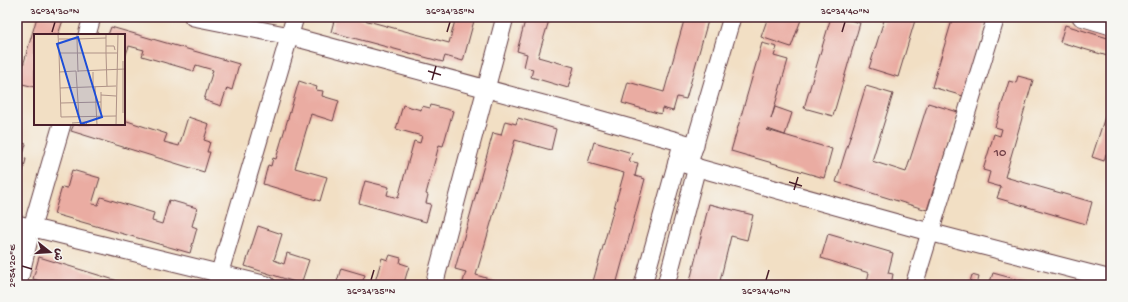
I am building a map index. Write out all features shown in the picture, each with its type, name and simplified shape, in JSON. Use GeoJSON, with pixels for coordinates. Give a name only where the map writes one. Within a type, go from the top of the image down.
{"type":"FeatureCollection","features":[{"type":"Feature","properties":{"kind":"street"},"geometry":{"type":"LineString","coordinates":[[87,34],[92,17]]}},
{"type":"Feature","properties":{"kind":"street"},"geometry":{"type":"LineString","coordinates":[[193,17],[290,36],[584,115],[688,145]]}},
{"type":"Feature","properties":{"kind":"street"},"geometry":{"type":"LineString","coordinates":[[218,279],[295,17]]}},
{"type":"Feature","properties":{"kind":"street"},"geometry":{"type":"LineString","coordinates":[[434,285],[505,17]]}},
{"type":"Feature","properties":{"kind":"street"},"geometry":{"type":"LineString","coordinates":[[666,285],[688,165],[688,145],[732,17]]}},
{"type":"Feature","properties":{"kind":"street"},"geometry":{"type":"LineString","coordinates":[[914,285],[996,17]]}},
{"type":"Feature","properties":{"kind":"street"},"geometry":{"type":"LineString","coordinates":[[1080,17],[1111,26]]}},
{"type":"Feature","properties":{"kind":"street"},"geometry":{"type":"LineString","coordinates":[[18,285],[25,225],[62,125]]}},
{"type":"Feature","properties":{"kind":"street"},"geometry":{"type":"LineString","coordinates":[[688,165],[929,232],[1111,279]]}},
{"type":"Feature","properties":{"kind":"street"},"geometry":{"type":"LineString","coordinates":[[643,285],[688,165]]}},
{"type":"Feature","properties":{"kind":"street"},"geometry":{"type":"LineString","coordinates":[[25,225],[218,279],[267,285]]}},
{"type":"Feature","properties":{"kind":"building"},"geometry":{"type":"Polygon","coordinates":[[[37,17],[64,17],[58,34],[34,34],[34,87],[18,83],[37,17]]]}},
{"type":"Feature","properties":{"kind":"building"},"geometry":{"type":"Polygon","coordinates":[[[335,17],[353,17],[449,43],[456,17],[475,17],[463,61],[445,56],[443,62],[331,32],[335,17]]]}},
{"type":"Feature","properties":{"kind":"building"},"geometry":{"type":"Polygon","coordinates":[[[526,17],[550,17],[538,57],[574,67],[568,88],[531,77],[533,69],[524,67],[527,54],[517,51],[526,17]]]}},
{"type":"Feature","properties":{"kind":"building"},"geometry":{"type":"Polygon","coordinates":[[[685,17],[709,17],[686,99],[677,97],[673,111],[662,108],[661,114],[622,103],[628,82],[664,92],[685,17]]]}},
{"type":"Feature","properties":{"kind":"building"},"geometry":{"type":"Polygon","coordinates":[[[768,17],[802,17],[791,47],[761,37],[768,17]]]}},
{"type":"Feature","properties":{"kind":"building"},"geometry":{"type":"Polygon","coordinates":[[[831,17],[840,17],[860,23],[833,116],[804,108],[831,17]]]}},
{"type":"Feature","properties":{"kind":"building"},"geometry":{"type":"Polygon","coordinates":[[[885,17],[916,17],[898,77],[869,68],[885,17]]]}},
{"type":"Feature","properties":{"kind":"building"},"geometry":{"type":"Polygon","coordinates":[[[953,17],[987,17],[963,96],[932,87],[953,17]]]}},
{"type":"Feature","properties":{"kind":"building"},"geometry":{"type":"Polygon","coordinates":[[[1065,25],[1111,39],[1111,57],[1060,42],[1065,25]]]}},
{"type":"Feature","properties":{"kind":"building"},"geometry":{"type":"Polygon","coordinates":[[[111,27],[239,64],[232,90],[227,88],[221,106],[204,100],[213,70],[196,65],[194,71],[142,56],[144,50],[129,46],[125,57],[125,34],[108,34],[111,27]]]}},
{"type":"Feature","properties":{"kind":"building"},"geometry":{"type":"Polygon","coordinates":[[[762,43],[777,47],[774,56],[788,60],[771,119],[775,107],[792,113],[785,135],[768,129],[767,130],[832,149],[824,178],[731,151],[762,43]]]}},
{"type":"Feature","properties":{"kind":"building"},"geometry":{"type":"Polygon","coordinates":[[[1018,76],[1033,80],[1005,177],[1092,202],[1086,224],[997,198],[1001,187],[987,183],[990,172],[983,170],[994,134],[1000,136],[1002,129],[995,127],[1009,81],[1016,83],[1018,76]]]}},
{"type":"Feature","properties":{"kind":"building"},"geometry":{"type":"Polygon","coordinates":[[[299,81],[317,87],[316,90],[323,91],[322,96],[339,101],[333,121],[311,114],[295,168],[327,177],[320,201],[263,184],[268,165],[271,166],[273,158],[276,159],[299,81]]]}},
{"type":"Feature","properties":{"kind":"building"},"geometry":{"type":"Polygon","coordinates":[[[866,86],[893,94],[872,161],[906,172],[928,103],[958,112],[927,210],[836,182],[866,86]]]}},
{"type":"Feature","properties":{"kind":"building"},"geometry":{"type":"Polygon","coordinates":[[[1111,98],[1111,155],[1106,154],[1104,161],[1092,157],[1111,98]]]}},
{"type":"Feature","properties":{"kind":"building"},"geometry":{"type":"Polygon","coordinates":[[[403,105],[421,110],[422,106],[430,108],[431,105],[453,111],[443,146],[439,145],[426,194],[428,195],[426,203],[431,204],[426,222],[359,203],[365,181],[389,187],[387,195],[398,198],[414,141],[420,143],[422,136],[396,129],[403,105]]]}},
{"type":"Feature","properties":{"kind":"building"},"geometry":{"type":"Polygon","coordinates":[[[188,117],[209,124],[204,140],[210,142],[207,152],[210,152],[204,172],[71,131],[74,125],[125,125],[125,120],[167,134],[164,142],[179,146],[188,117]]]}},
{"type":"Feature","properties":{"kind":"building"},"geometry":{"type":"Polygon","coordinates":[[[518,118],[556,129],[551,150],[515,140],[476,275],[509,285],[462,285],[466,272],[455,269],[493,133],[501,135],[505,121],[516,124],[518,118]]]}},
{"type":"Feature","properties":{"kind":"building"},"geometry":{"type":"Polygon","coordinates":[[[17,141],[26,144],[22,158],[26,159],[18,191],[17,141]]]}},
{"type":"Feature","properties":{"kind":"building"},"geometry":{"type":"Polygon","coordinates":[[[594,142],[632,153],[629,161],[638,163],[635,176],[645,179],[616,285],[592,285],[624,173],[588,163],[594,142]]]}},
{"type":"Feature","properties":{"kind":"building"},"geometry":{"type":"Polygon","coordinates":[[[72,170],[100,178],[92,204],[98,205],[101,197],[154,213],[152,221],[162,224],[169,200],[197,208],[192,226],[197,228],[190,253],[54,214],[62,187],[67,188],[72,170]]]}},
{"type":"Feature","properties":{"kind":"building"},"geometry":{"type":"Polygon","coordinates":[[[709,204],[753,215],[747,240],[731,236],[719,285],[689,285],[709,204]]]}},
{"type":"Feature","properties":{"kind":"building"},"geometry":{"type":"Polygon","coordinates":[[[258,226],[282,234],[274,260],[284,264],[287,253],[309,260],[301,284],[245,266],[258,226]]]}},
{"type":"Feature","properties":{"kind":"building"},"geometry":{"type":"Polygon","coordinates":[[[828,234],[893,253],[888,273],[893,274],[891,285],[866,285],[869,273],[821,258],[828,234]]]}},
{"type":"Feature","properties":{"kind":"building"},"geometry":{"type":"Polygon","coordinates":[[[390,255],[401,258],[400,263],[409,266],[404,283],[409,285],[374,285],[382,258],[388,260],[390,255]]]}},
{"type":"Feature","properties":{"kind":"building"},"geometry":{"type":"Polygon","coordinates":[[[39,257],[131,285],[54,285],[33,279],[39,257]]]}},
{"type":"Feature","properties":{"kind":"building"},"geometry":{"type":"Polygon","coordinates":[[[341,268],[365,275],[362,283],[368,285],[336,285],[341,268]]]}},
{"type":"Feature","properties":{"kind":"building"},"geometry":{"type":"Polygon","coordinates":[[[993,273],[1026,282],[1025,285],[989,285],[993,273]]]}},
{"type":"Feature","properties":{"kind":"building"},"geometry":{"type":"Polygon","coordinates":[[[972,275],[979,277],[978,281],[980,285],[969,285],[972,275]]]}}]}
